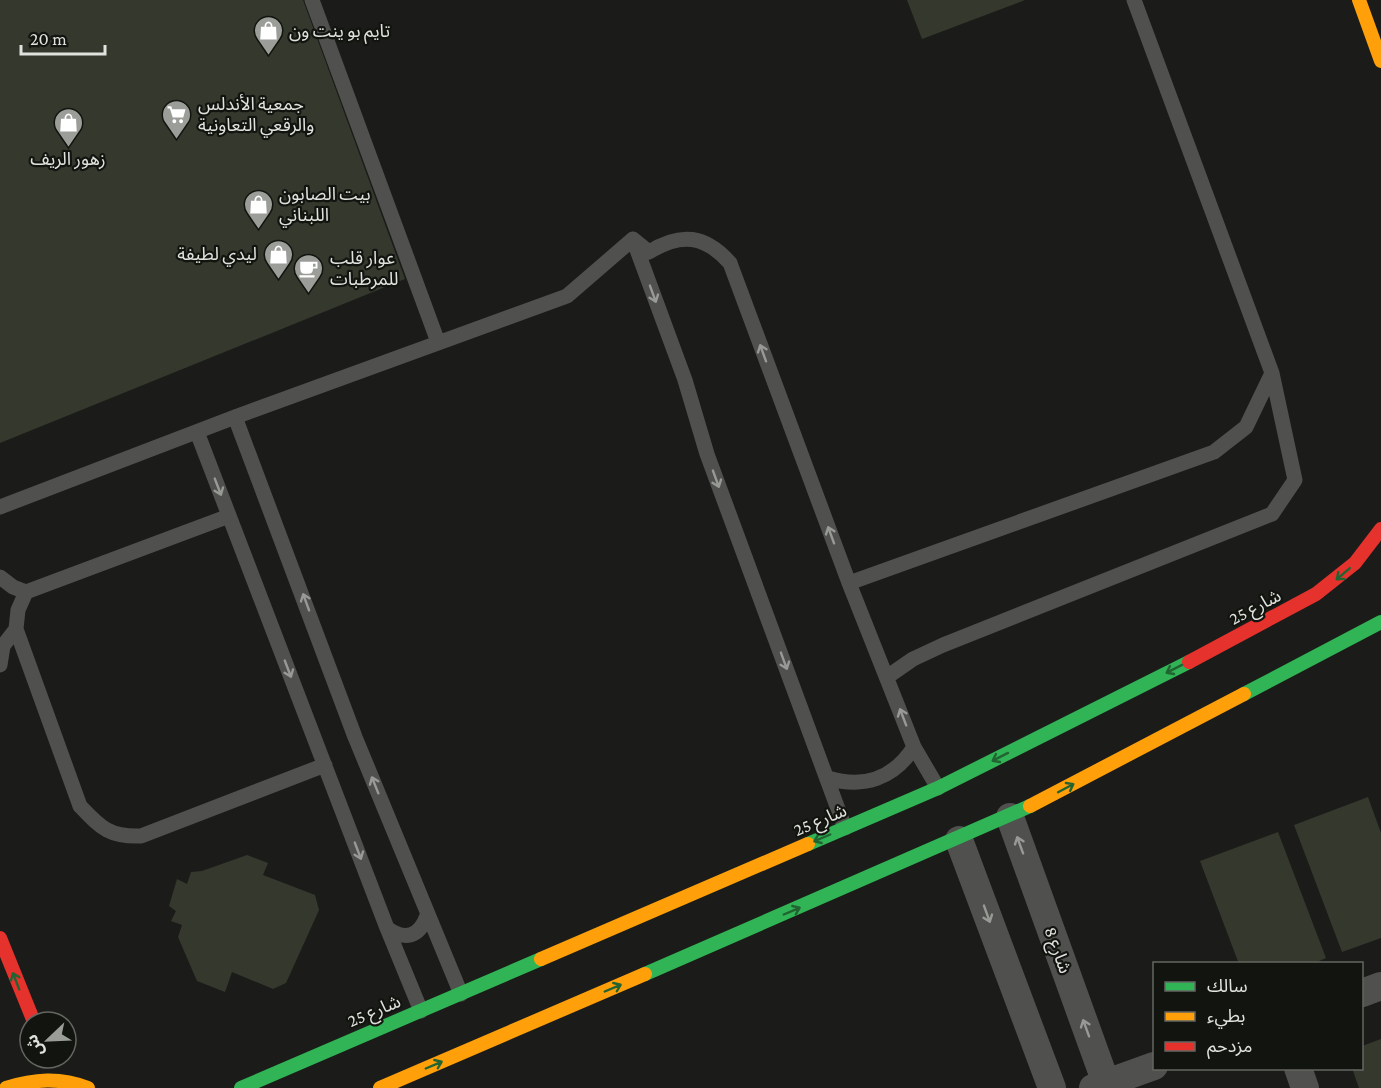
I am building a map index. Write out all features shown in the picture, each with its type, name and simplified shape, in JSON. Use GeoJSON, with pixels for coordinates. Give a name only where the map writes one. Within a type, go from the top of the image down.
{"type":"FeatureCollection","features":[{"type":"Feature","properties":{"kind":"main road"},"geometry":{"type":"LineString","coordinates":[[1359,0],[1381,62]]}},
{"type":"Feature","properties":{"kind":"main road","name":"شارع 25"},"geometry":{"type":"LineString","coordinates":[[241,1088],[938,788],[1246,633],[1316,594],[1355,563],[1381,530]]}},
{"type":"Feature","properties":{"kind":"main road"},"geometry":{"type":"LineString","coordinates":[[380,1088],[1010,817],[1381,622]]}},
{"type":"Feature","properties":{"kind":"main road"},"geometry":{"type":"LineString","coordinates":[[0,938],[29,1010]]}},
{"type":"Feature","properties":{"kind":"main road"},"geometry":{"type":"LineString","coordinates":[[66,1070],[83,1085]]}},
{"type":"Feature","properties":{"kind":"main road"},"geometry":{"type":"LineString","coordinates":[[6,1088],[40,1079],[83,1085]]}},
{"type":"Feature","properties":{"kind":"street","name":"شارع 8"},"geometry":{"type":"LineString","coordinates":[[1010,817],[1099,1086],[1153,1067]]}},
{"type":"Feature","properties":{"kind":"street"},"geometry":{"type":"LineString","coordinates":[[959,840],[1052,1088]]}},
{"type":"Feature","properties":{"kind":"street"},"geometry":{"type":"LineString","coordinates":[[1363,993],[1381,986]]}},
{"type":"Feature","properties":{"kind":"street"},"geometry":{"type":"LineString","coordinates":[[1299,1070],[1305,1088]]}},
{"type":"Feature","properties":{"kind":"lane"},"geometry":{"type":"LineString","coordinates":[[312,0],[438,342]]}},
{"type":"Feature","properties":{"kind":"lane"},"geometry":{"type":"LineString","coordinates":[[887,677],[912,659],[943,645],[1272,514],[1295,480],[1272,373],[1134,0]]}},
{"type":"Feature","properties":{"kind":"lane"},"geometry":{"type":"LineString","coordinates":[[633,239],[649,252],[665,242],[683,238],[701,241],[718,249],[730,263],[849,583],[914,747],[938,788]]}},
{"type":"Feature","properties":{"kind":"lane"},"geometry":{"type":"LineString","coordinates":[[0,507],[235,417],[567,296],[633,239]]}},
{"type":"Feature","properties":{"kind":"lane"},"geometry":{"type":"LineString","coordinates":[[633,239],[685,380],[707,454],[845,828]]}},
{"type":"Feature","properties":{"kind":"lane"},"geometry":{"type":"LineString","coordinates":[[849,583],[1214,452],[1246,427],[1272,373]]}},
{"type":"Feature","properties":{"kind":"lane"},"geometry":{"type":"LineString","coordinates":[[235,417],[355,737],[461,994]]}},
{"type":"Feature","properties":{"kind":"lane"},"geometry":{"type":"LineString","coordinates":[[197,432],[421,1011]]}},
{"type":"Feature","properties":{"kind":"lane"},"geometry":{"type":"LineString","coordinates":[[0,578],[26,592],[229,516]]}},
{"type":"Feature","properties":{"kind":"lane"},"geometry":{"type":"LineString","coordinates":[[26,592],[18,610],[16,629],[80,806],[100,827],[120,836],[141,836],[325,765]]}},
{"type":"Feature","properties":{"kind":"lane"},"geometry":{"type":"LineString","coordinates":[[0,665],[3,646],[16,629]]}},
{"type":"Feature","properties":{"kind":"lane"},"geometry":{"type":"LineString","coordinates":[[828,778],[842,782],[870,782],[896,769],[914,747]]}},
{"type":"Feature","properties":{"kind":"lane"},"geometry":{"type":"LineString","coordinates":[[387,928],[398,936],[411,936],[423,928],[427,916]]}},
{"type":"Feature","properties":{"kind":"building","name":"جمعية الأندلس والرقعي التعاونية"},"geometry":{"type":"Polygon","coordinates":[[[0,0],[303,0],[405,279],[0,443],[0,0]]]}},
{"type":"Feature","properties":{"kind":"building"},"geometry":{"type":"Polygon","coordinates":[[[907,0],[1025,0],[922,39],[907,0]]]}},
{"type":"Feature","properties":{"kind":"building"},"geometry":{"type":"Polygon","coordinates":[[[1368,797],[1381,833],[1381,938],[1342,952],[1294,825],[1368,797]]]}},
{"type":"Feature","properties":{"kind":"building"},"geometry":{"type":"Polygon","coordinates":[[[1278,832],[1326,958],[1317,962],[1238,962],[1200,861],[1278,832]]]}},
{"type":"Feature","properties":{"kind":"building"},"geometry":{"type":"Polygon","coordinates":[[[247,855],[268,863],[263,875],[315,895],[319,910],[286,983],[273,989],[232,972],[225,992],[197,981],[178,937],[182,925],[171,921],[176,911],[169,906],[177,879],[187,884],[191,872],[202,871],[247,855]]]}},
{"type":"Feature","properties":{"kind":"building"},"geometry":{"type":"Polygon","coordinates":[[[1381,1039],[1381,1088],[1359,1088],[1353,1070],[1363,1070],[1363,1046],[1381,1039]]]}},
{"type":"Feature","properties":{"kind":"traffic: fast"},"geometry":{"type":"LineString","coordinates":[[1244,694],[1381,622]]}},
{"type":"Feature","properties":{"kind":"traffic: fast"},"geometry":{"type":"LineString","coordinates":[[808,844],[938,788],[1189,662]]}},
{"type":"Feature","properties":{"kind":"traffic: fast"},"geometry":{"type":"LineString","coordinates":[[645,974],[1030,806]]}},
{"type":"Feature","properties":{"kind":"traffic: fast"},"geometry":{"type":"LineString","coordinates":[[241,1088],[541,959]]}},
{"type":"Feature","properties":{"kind":"traffic: slow"},"geometry":{"type":"LineString","coordinates":[[1359,0],[1381,61]]}},
{"type":"Feature","properties":{"kind":"traffic: slow"},"geometry":{"type":"LineString","coordinates":[[1030,806],[1244,694]]}},
{"type":"Feature","properties":{"kind":"traffic: slow"},"geometry":{"type":"LineString","coordinates":[[541,959],[808,844]]}},
{"type":"Feature","properties":{"kind":"traffic: slow"},"geometry":{"type":"LineString","coordinates":[[380,1088],[645,974]]}},
{"type":"Feature","properties":{"kind":"traffic: slow"},"geometry":{"type":"LineString","coordinates":[[6,1088],[47,1080],[78,1084],[88,1088]]}},
{"type":"Feature","properties":{"kind":"traffic: jam"},"geometry":{"type":"LineString","coordinates":[[1189,662],[1316,594],[1355,563],[1381,529]]}},
{"type":"Feature","properties":{"kind":"traffic: jam"},"geometry":{"type":"LineString","coordinates":[[0,938],[29,1010]]}},
{"type":"Feature","properties":{"kind":"place","name":"تايم بو ينت ون"},"geometry":{"type":"Point","coordinates":[268,56]}},
{"type":"Feature","properties":{"kind":"place","name":"جمعية الأندلس والرقعي التعاونية"},"geometry":{"type":"Point","coordinates":[177,140]}},
{"type":"Feature","properties":{"kind":"place","name":"زهور الريف"},"geometry":{"type":"Point","coordinates":[68,148]}},
{"type":"Feature","properties":{"kind":"place","name":"بيت الصابون اللبناني"},"geometry":{"type":"Point","coordinates":[258,230]}},
{"type":"Feature","properties":{"kind":"place","name":"ليدي لطيفة"},"geometry":{"type":"Point","coordinates":[278,280]}},
{"type":"Feature","properties":{"kind":"place","name":"عوار قلب للمرطبات"},"geometry":{"type":"Point","coordinates":[309,294]}}]}
